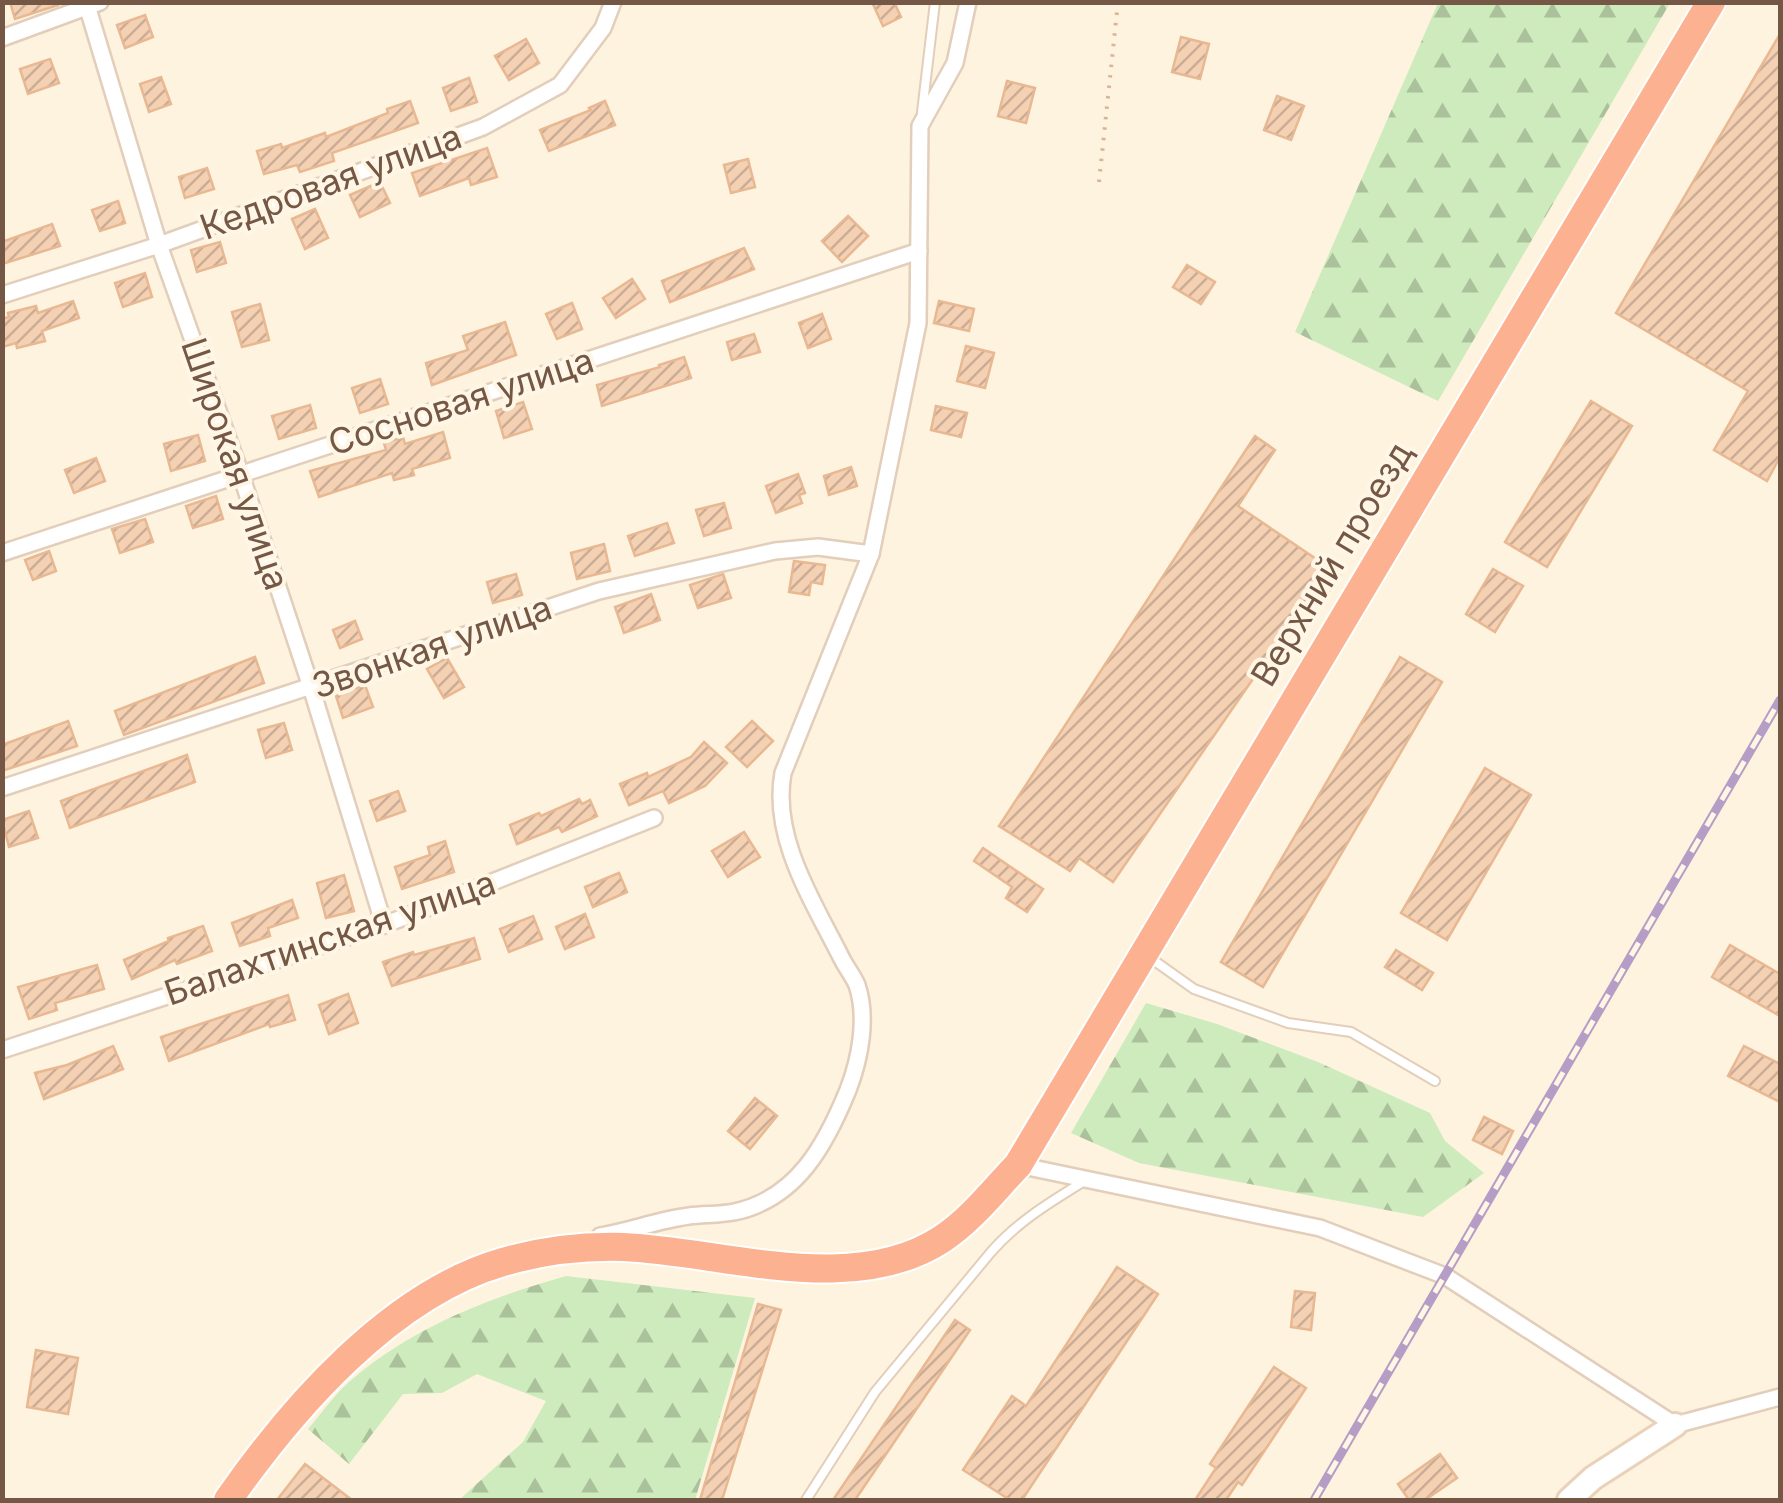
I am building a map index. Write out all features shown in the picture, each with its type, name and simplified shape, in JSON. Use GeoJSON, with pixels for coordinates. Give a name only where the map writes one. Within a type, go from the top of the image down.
{"type":"FeatureCollection","features":[{"type":"Feature","properties":{"kind":"highway","name":"Верхний проезд"},"geometry":{"type":"LineString","coordinates":[[228,1500],[279,1429],[310,1395],[425,1297],[475,1271],[505,1261],[589,1248],[626,1247],[806,1267],[868,1266],[894,1260],[940,1240],[967,1220],[1018,1165],[1711,2]]}},
{"type":"Feature","properties":{"kind":"street","name":"Кедровая улица"},"geometry":{"type":"LineString","coordinates":[[2,295],[159,245],[483,127],[560,85],[603,28],[613,2]]}},
{"type":"Feature","properties":{"kind":"street"},"geometry":{"type":"LineString","coordinates":[[920,126],[956,62],[968,2]]}},
{"type":"Feature","properties":{"kind":"street","name":"Широкая улица"},"geometry":{"type":"LineString","coordinates":[[92,4],[159,245],[312,687],[384,925]]}},
{"type":"Feature","properties":{"kind":"street"},"geometry":{"type":"LineString","coordinates":[[2,38],[92,4]]}},
{"type":"Feature","properties":{"kind":"street"},"geometry":{"type":"LineString","coordinates":[[589,1248],[597,1237],[659,1221],[734,1212],[761,1204],[787,1188],[807,1168],[840,1110],[860,1048],[857,986],[797,871],[780,790],[871,554],[918,323],[919,251]]}},
{"type":"Feature","properties":{"kind":"street","name":"Сосновая улица"},"geometry":{"type":"LineString","coordinates":[[2,552],[919,251]]}},
{"type":"Feature","properties":{"kind":"street","name":"Звонкая улица"},"geometry":{"type":"LineString","coordinates":[[2,788],[599,591],[774,551],[818,547],[871,554]]}},
{"type":"Feature","properties":{"kind":"street","name":"Балахтинская улица"},"geometry":{"type":"LineString","coordinates":[[2,1050],[384,925],[654,818]]}},
{"type":"Feature","properties":{"kind":"street"},"geometry":{"type":"LineString","coordinates":[[1018,1165],[1320,1228],[1445,1276],[1675,1425]]}},
{"type":"Feature","properties":{"kind":"street"},"geometry":{"type":"LineString","coordinates":[[1569,1500],[1593,1478],[1675,1425],[1780,1397]]}},
{"type":"Feature","properties":{"kind":"lane"},"geometry":{"type":"LineString","coordinates":[[919,251],[920,126],[935,2]]}},
{"type":"Feature","properties":{"kind":"lane"},"geometry":{"type":"LineString","coordinates":[[1145,955],[1194,990],[1288,1022],[1352,1032],[1435,1081]]}},
{"type":"Feature","properties":{"kind":"lane"},"geometry":{"type":"LineString","coordinates":[[806,1500],[876,1392],[990,1252],[1006,1234],[1043,1206],[1087,1180]]}},
{"type":"Feature","properties":{"kind":"path"},"geometry":{"type":"LineString","coordinates":[[1099,182],[1118,2]]}},
{"type":"Feature","properties":{"kind":"green space"},"geometry":{"type":"Polygon","coordinates":[[[1438,3],[1670,3],[1438,401],[1295,332],[1438,3]]]}},
{"type":"Feature","properties":{"kind":"green space"},"geometry":{"type":"Polygon","coordinates":[[[1146,1003],[1217,1024],[1318,1062],[1430,1113],[1445,1141],[1484,1173],[1423,1217],[1139,1163],[1071,1133],[1146,1003]]]}},
{"type":"Feature","properties":{"kind":"green space"},"geometry":{"type":"Polygon","coordinates":[[[566,1276],[755,1298],[695,1500],[459,1500],[523,1442],[546,1401],[477,1374],[442,1393],[403,1394],[349,1464],[308,1429],[349,1382],[398,1346],[479,1305],[566,1276]]]}},
{"type":"Feature","properties":{"kind":"building"},"geometry":{"type":"Polygon","coordinates":[[[10,2],[58,2],[58,5],[15,19],[10,2]]]}},
{"type":"Feature","properties":{"kind":"building"},"geometry":{"type":"Polygon","coordinates":[[[872,2],[894,2],[901,17],[883,26],[872,2]]]}},
{"type":"Feature","properties":{"kind":"building"},"geometry":{"type":"Polygon","coordinates":[[[145,15],[153,37],[125,48],[117,25],[145,15]]]}},
{"type":"Feature","properties":{"kind":"building"},"geometry":{"type":"Polygon","coordinates":[[[1780,34],[1780,457],[1767,481],[1714,450],[1748,391],[1616,313],[1780,34]]]}},
{"type":"Feature","properties":{"kind":"building"},"geometry":{"type":"Polygon","coordinates":[[[1181,37],[1209,44],[1200,79],[1172,72],[1181,37]]]}},
{"type":"Feature","properties":{"kind":"building"},"geometry":{"type":"Polygon","coordinates":[[[526,39],[539,63],[509,80],[495,56],[526,39]]]}},
{"type":"Feature","properties":{"kind":"building"},"geometry":{"type":"Polygon","coordinates":[[[50,59],[59,83],[28,94],[20,69],[50,59]]]}},
{"type":"Feature","properties":{"kind":"building"},"geometry":{"type":"Polygon","coordinates":[[[161,77],[171,104],[149,112],[140,84],[161,77]]]}},
{"type":"Feature","properties":{"kind":"building"},"geometry":{"type":"Polygon","coordinates":[[[469,78],[477,102],[451,111],[443,88],[469,78]]]}},
{"type":"Feature","properties":{"kind":"building"},"geometry":{"type":"Polygon","coordinates":[[[1007,81],[1035,88],[1026,123],[998,116],[1007,81]]]}},
{"type":"Feature","properties":{"kind":"building"},"geometry":{"type":"Polygon","coordinates":[[[1277,96],[1304,106],[1291,140],[1264,130],[1277,96]]]}},
{"type":"Feature","properties":{"kind":"building"},"geometry":{"type":"Polygon","coordinates":[[[410,101],[418,123],[332,153],[334,161],[300,172],[297,165],[264,174],[257,151],[281,144],[282,148],[325,133],[326,137],[410,101]]]}},
{"type":"Feature","properties":{"kind":"building"},"geometry":{"type":"Polygon","coordinates":[[[605,101],[615,125],[549,151],[540,130],[605,101]]]}},
{"type":"Feature","properties":{"kind":"building"},"geometry":{"type":"Polygon","coordinates":[[[487,148],[497,177],[471,185],[469,178],[420,196],[412,173],[487,148]]]}},
{"type":"Feature","properties":{"kind":"building"},"geometry":{"type":"Polygon","coordinates":[[[748,159],[755,187],[731,193],[724,165],[748,159]]]}},
{"type":"Feature","properties":{"kind":"building"},"geometry":{"type":"Polygon","coordinates":[[[207,168],[214,189],[185,198],[179,177],[207,168]]]}},
{"type":"Feature","properties":{"kind":"building"},"geometry":{"type":"Polygon","coordinates":[[[380,182],[390,203],[360,217],[350,195],[380,182]]]}},
{"type":"Feature","properties":{"kind":"building"},"geometry":{"type":"Polygon","coordinates":[[[118,201],[125,223],[100,231],[92,210],[118,201]]]}},
{"type":"Feature","properties":{"kind":"building"},"geometry":{"type":"Polygon","coordinates":[[[315,209],[328,238],[305,249],[292,219],[315,209]]]}},
{"type":"Feature","properties":{"kind":"building"},"geometry":{"type":"Polygon","coordinates":[[[848,216],[868,236],[842,262],[822,241],[848,216]]]}},
{"type":"Feature","properties":{"kind":"building"},"geometry":{"type":"Polygon","coordinates":[[[52,224],[60,246],[2,264],[2,242],[52,224]]]}},
{"type":"Feature","properties":{"kind":"building"},"geometry":{"type":"Polygon","coordinates":[[[220,242],[226,263],[197,272],[191,250],[220,242]]]}},
{"type":"Feature","properties":{"kind":"building"},"geometry":{"type":"Polygon","coordinates":[[[744,248],[754,269],[670,302],[662,281],[744,248]]]}},
{"type":"Feature","properties":{"kind":"building"},"geometry":{"type":"Polygon","coordinates":[[[1187,265],[1215,282],[1201,304],[1173,287],[1187,265]]]}},
{"type":"Feature","properties":{"kind":"building"},"geometry":{"type":"Polygon","coordinates":[[[145,273],[152,297],[123,307],[115,283],[145,273]]]}},
{"type":"Feature","properties":{"kind":"building"},"geometry":{"type":"Polygon","coordinates":[[[632,279],[645,299],[616,318],[603,298],[632,279]]]}},
{"type":"Feature","properties":{"kind":"building"},"geometry":{"type":"Polygon","coordinates":[[[73,301],[79,318],[42,331],[45,341],[17,348],[16,343],[2,347],[2,319],[9,317],[8,313],[36,306],[38,313],[73,301]]]}},
{"type":"Feature","properties":{"kind":"building"},"geometry":{"type":"Polygon","coordinates":[[[939,301],[974,309],[969,331],[934,323],[939,301]]]}},
{"type":"Feature","properties":{"kind":"building"},"geometry":{"type":"Polygon","coordinates":[[[572,303],[582,329],[557,339],[546,314],[572,303]]]}},
{"type":"Feature","properties":{"kind":"building"},"geometry":{"type":"Polygon","coordinates":[[[260,304],[269,340],[242,347],[232,312],[260,304]]]}},
{"type":"Feature","properties":{"kind":"building"},"geometry":{"type":"Polygon","coordinates":[[[822,314],[831,339],[808,348],[799,323],[822,314]]]}},
{"type":"Feature","properties":{"kind":"building"},"geometry":{"type":"Polygon","coordinates":[[[505,322],[516,355],[432,385],[426,363],[468,350],[463,336],[505,322]]]}},
{"type":"Feature","properties":{"kind":"building"},"geometry":{"type":"Polygon","coordinates":[[[754,334],[760,352],[732,360],[727,342],[754,334]]]}},
{"type":"Feature","properties":{"kind":"building"},"geometry":{"type":"Polygon","coordinates":[[[966,346],[994,353],[985,388],[957,381],[966,346]]]}},
{"type":"Feature","properties":{"kind":"building"},"geometry":{"type":"Polygon","coordinates":[[[684,357],[691,378],[602,406],[597,385],[684,357]]]}},
{"type":"Feature","properties":{"kind":"building"},"geometry":{"type":"Polygon","coordinates":[[[380,379],[388,404],[360,413],[352,388],[380,379]]]}},
{"type":"Feature","properties":{"kind":"building"},"geometry":{"type":"Polygon","coordinates":[[[1591,401],[1632,426],[1547,567],[1505,542],[1591,401]]]}},
{"type":"Feature","properties":{"kind":"building"},"geometry":{"type":"Polygon","coordinates":[[[523,402],[532,429],[504,438],[496,411],[523,402]]]}},
{"type":"Feature","properties":{"kind":"building"},"geometry":{"type":"Polygon","coordinates":[[[310,405],[316,428],[279,439],[272,416],[310,405]]]}},
{"type":"Feature","properties":{"kind":"building"},"geometry":{"type":"Polygon","coordinates":[[[936,406],[967,413],[961,437],[931,430],[936,406]]]}},
{"type":"Feature","properties":{"kind":"building"},"geometry":{"type":"Polygon","coordinates":[[[443,432],[450,458],[412,469],[414,475],[394,480],[392,473],[319,497],[310,471],[386,450],[384,443],[403,437],[405,444],[443,432]]]}},
{"type":"Feature","properties":{"kind":"building"},"geometry":{"type":"Polygon","coordinates":[[[198,435],[205,461],[171,471],[164,444],[198,435]]]}},
{"type":"Feature","properties":{"kind":"building"},"geometry":{"type":"Polygon","coordinates":[[[1255,436],[1275,450],[1238,506],[1340,575],[1328,593],[1317,586],[1113,882],[1079,858],[1070,871],[999,826],[1255,436]]]}},
{"type":"Feature","properties":{"kind":"building"},"geometry":{"type":"Polygon","coordinates":[[[96,458],[105,481],[74,493],[65,470],[96,458]]]}},
{"type":"Feature","properties":{"kind":"building"},"geometry":{"type":"Polygon","coordinates":[[[851,467],[857,486],[829,495],[824,476],[851,467]]]}},
{"type":"Feature","properties":{"kind":"building"},"geometry":{"type":"Polygon","coordinates":[[[798,474],[805,493],[799,495],[802,503],[776,513],[766,486],[798,474]]]}},
{"type":"Feature","properties":{"kind":"building"},"geometry":{"type":"Polygon","coordinates":[[[216,496],[223,519],[193,528],[186,506],[216,496]]]}},
{"type":"Feature","properties":{"kind":"building"},"geometry":{"type":"Polygon","coordinates":[[[724,503],[731,528],[704,536],[696,510],[724,503]]]}},
{"type":"Feature","properties":{"kind":"building"},"geometry":{"type":"Polygon","coordinates":[[[145,519],[153,542],[120,553],[112,529],[145,519]]]}},
{"type":"Feature","properties":{"kind":"building"},"geometry":{"type":"Polygon","coordinates":[[[667,523],[674,543],[635,556],[628,536],[667,523]]]}},
{"type":"Feature","properties":{"kind":"building"},"geometry":{"type":"Polygon","coordinates":[[[604,544],[610,571],[577,579],[571,553],[604,544]]]}},
{"type":"Feature","properties":{"kind":"building"},"geometry":{"type":"Polygon","coordinates":[[[49,551],[56,571],[33,580],[25,560],[49,551]]]}},
{"type":"Feature","properties":{"kind":"building"},"geometry":{"type":"Polygon","coordinates":[[[794,561],[825,565],[822,584],[811,582],[809,595],[789,592],[794,561]]]}},
{"type":"Feature","properties":{"kind":"building"},"geometry":{"type":"Polygon","coordinates":[[[1493,569],[1523,586],[1495,632],[1466,614],[1493,569]]]}},
{"type":"Feature","properties":{"kind":"building"},"geometry":{"type":"Polygon","coordinates":[[[516,574],[522,595],[493,603],[487,582],[516,574]]]}},
{"type":"Feature","properties":{"kind":"building"},"geometry":{"type":"Polygon","coordinates":[[[723,574],[731,598],[698,608],[690,585],[723,574]]]}},
{"type":"Feature","properties":{"kind":"building"},"geometry":{"type":"Polygon","coordinates":[[[651,594],[660,620],[624,633],[615,607],[651,594]]]}},
{"type":"Feature","properties":{"kind":"building"},"geometry":{"type":"Polygon","coordinates":[[[355,621],[362,639],[340,648],[333,630],[355,621]]]}},
{"type":"Feature","properties":{"kind":"building"},"geometry":{"type":"Polygon","coordinates":[[[255,657],[264,683],[124,735],[115,711],[255,657]]]}},
{"type":"Feature","properties":{"kind":"building"},"geometry":{"type":"Polygon","coordinates":[[[1400,657],[1442,682],[1263,987],[1221,962],[1400,657]]]}},
{"type":"Feature","properties":{"kind":"building"},"geometry":{"type":"Polygon","coordinates":[[[447,658],[464,687],[444,698],[427,669],[447,658]]]}},
{"type":"Feature","properties":{"kind":"building"},"geometry":{"type":"Polygon","coordinates":[[[365,685],[373,707],[343,718],[336,696],[365,685]]]}},
{"type":"Feature","properties":{"kind":"building"},"geometry":{"type":"Polygon","coordinates":[[[68,721],[77,746],[2,771],[2,745],[68,721]]]}},
{"type":"Feature","properties":{"kind":"building"},"geometry":{"type":"Polygon","coordinates":[[[752,721],[773,741],[747,767],[726,747],[752,721]]]}},
{"type":"Feature","properties":{"kind":"building"},"geometry":{"type":"Polygon","coordinates":[[[284,723],[292,750],[266,758],[258,730],[284,723]]]}},
{"type":"Feature","properties":{"kind":"building"},"geometry":{"type":"Polygon","coordinates":[[[704,742],[727,763],[705,786],[669,803],[663,791],[629,805],[620,784],[647,773],[648,777],[691,757],[704,742]]]}},
{"type":"Feature","properties":{"kind":"building"},"geometry":{"type":"Polygon","coordinates":[[[187,755],[195,782],[70,828],[61,801],[187,755]]]}},
{"type":"Feature","properties":{"kind":"building"},"geometry":{"type":"Polygon","coordinates":[[[1485,768],[1531,795],[1447,940],[1401,913],[1485,768]]]}},
{"type":"Feature","properties":{"kind":"building"},"geometry":{"type":"Polygon","coordinates":[[[398,791],[405,811],[377,821],[370,801],[398,791]]]}},
{"type":"Feature","properties":{"kind":"building"},"geometry":{"type":"Polygon","coordinates":[[[579,799],[582,804],[590,800],[597,816],[562,832],[559,827],[517,844],[510,825],[579,799]]]}},
{"type":"Feature","properties":{"kind":"building"},"geometry":{"type":"Polygon","coordinates":[[[29,811],[38,838],[9,847],[2,820],[29,811]]]}},
{"type":"Feature","properties":{"kind":"building"},"geometry":{"type":"Polygon","coordinates":[[[744,832],[760,857],[728,877],[712,851],[744,832]]]}},
{"type":"Feature","properties":{"kind":"building"},"geometry":{"type":"Polygon","coordinates":[[[445,841],[454,872],[402,889],[395,867],[430,855],[428,847],[445,841]]]}},
{"type":"Feature","properties":{"kind":"building"},"geometry":{"type":"Polygon","coordinates":[[[983,848],[1043,889],[1027,912],[1006,898],[1012,887],[974,861],[983,848]]]}},
{"type":"Feature","properties":{"kind":"building"},"geometry":{"type":"Polygon","coordinates":[[[619,873],[627,892],[593,907],[585,887],[619,873]]]}},
{"type":"Feature","properties":{"kind":"building"},"geometry":{"type":"Polygon","coordinates":[[[344,875],[354,911],[326,918],[317,883],[344,875]]]}},
{"type":"Feature","properties":{"kind":"building"},"geometry":{"type":"Polygon","coordinates":[[[292,900],[298,918],[268,928],[270,936],[240,946],[232,923],[292,900]]]}},
{"type":"Feature","properties":{"kind":"building"},"geometry":{"type":"Polygon","coordinates":[[[585,914],[594,937],[565,949],[556,927],[585,914]]]}},
{"type":"Feature","properties":{"kind":"building"},"geometry":{"type":"Polygon","coordinates":[[[533,916],[542,939],[509,952],[500,929],[533,916]]]}},
{"type":"Feature","properties":{"kind":"building"},"geometry":{"type":"Polygon","coordinates":[[[203,926],[212,951],[177,964],[175,960],[132,979],[124,960],[203,926]]]}},
{"type":"Feature","properties":{"kind":"building"},"geometry":{"type":"Polygon","coordinates":[[[474,938],[480,959],[392,986],[383,962],[474,938]]]}},
{"type":"Feature","properties":{"kind":"building"},"geometry":{"type":"Polygon","coordinates":[[[1730,945],[1780,974],[1780,1016],[1712,977],[1730,945]]]}},
{"type":"Feature","properties":{"kind":"building"},"geometry":{"type":"Polygon","coordinates":[[[1396,950],[1433,973],[1422,990],[1385,967],[1396,950]]]}},
{"type":"Feature","properties":{"kind":"building"},"geometry":{"type":"Polygon","coordinates":[[[97,965],[104,989],[55,1003],[57,1010],[29,1019],[18,987],[97,965]]]}},
{"type":"Feature","properties":{"kind":"building"},"geometry":{"type":"Polygon","coordinates":[[[348,994],[358,1023],[329,1034],[319,1005],[348,994]]]}},
{"type":"Feature","properties":{"kind":"building"},"geometry":{"type":"Polygon","coordinates":[[[288,995],[295,1020],[270,1027],[269,1024],[169,1061],[161,1037],[288,995]]]}},
{"type":"Feature","properties":{"kind":"building"},"geometry":{"type":"Polygon","coordinates":[[[113,1046],[123,1069],[44,1099],[35,1073],[113,1046]]]}},
{"type":"Feature","properties":{"kind":"building"},"geometry":{"type":"Polygon","coordinates":[[[1744,1046],[1780,1064],[1780,1102],[1728,1076],[1744,1046]]]}},
{"type":"Feature","properties":{"kind":"building"},"geometry":{"type":"Polygon","coordinates":[[[755,1098],[777,1116],[750,1149],[728,1131],[755,1098]]]}},
{"type":"Feature","properties":{"kind":"building"},"geometry":{"type":"Polygon","coordinates":[[[1484,1117],[1513,1131],[1502,1154],[1473,1140],[1484,1117]]]}},
{"type":"Feature","properties":{"kind":"building"},"geometry":{"type":"Polygon","coordinates":[[[1117,1267],[1158,1294],[1022,1500],[1010,1500],[963,1470],[1012,1396],[1026,1406],[1117,1267]]]}},
{"type":"Feature","properties":{"kind":"building"},"geometry":{"type":"Polygon","coordinates":[[[1295,1291],[1315,1293],[1311,1330],[1291,1327],[1295,1291]]]}},
{"type":"Feature","properties":{"kind":"building"},"geometry":{"type":"Polygon","coordinates":[[[758,1304],[781,1310],[722,1500],[700,1500],[758,1304]]]}},
{"type":"Feature","properties":{"kind":"building"},"geometry":{"type":"Polygon","coordinates":[[[955,1320],[970,1330],[855,1500],[833,1500],[955,1320]]]}},
{"type":"Feature","properties":{"kind":"building"},"geometry":{"type":"Polygon","coordinates":[[[36,1350],[78,1358],[68,1414],[27,1407],[36,1350]]]}},
{"type":"Feature","properties":{"kind":"building"},"geometry":{"type":"Polygon","coordinates":[[[1274,1367],[1306,1388],[1242,1485],[1238,1482],[1226,1500],[1195,1500],[1216,1468],[1210,1464],[1274,1367]]]}},
{"type":"Feature","properties":{"kind":"building"},"geometry":{"type":"Polygon","coordinates":[[[1440,1454],[1457,1478],[1425,1500],[1409,1500],[1398,1484],[1440,1454]]]}},
{"type":"Feature","properties":{"kind":"building"},"geometry":{"type":"Polygon","coordinates":[[[305,1464],[352,1500],[277,1500],[305,1464]]]}},
{"type":"Feature","properties":{"kind":"railway"},"geometry":{"type":"LineString","coordinates":[[1314,1500],[1780,700]]}}]}
